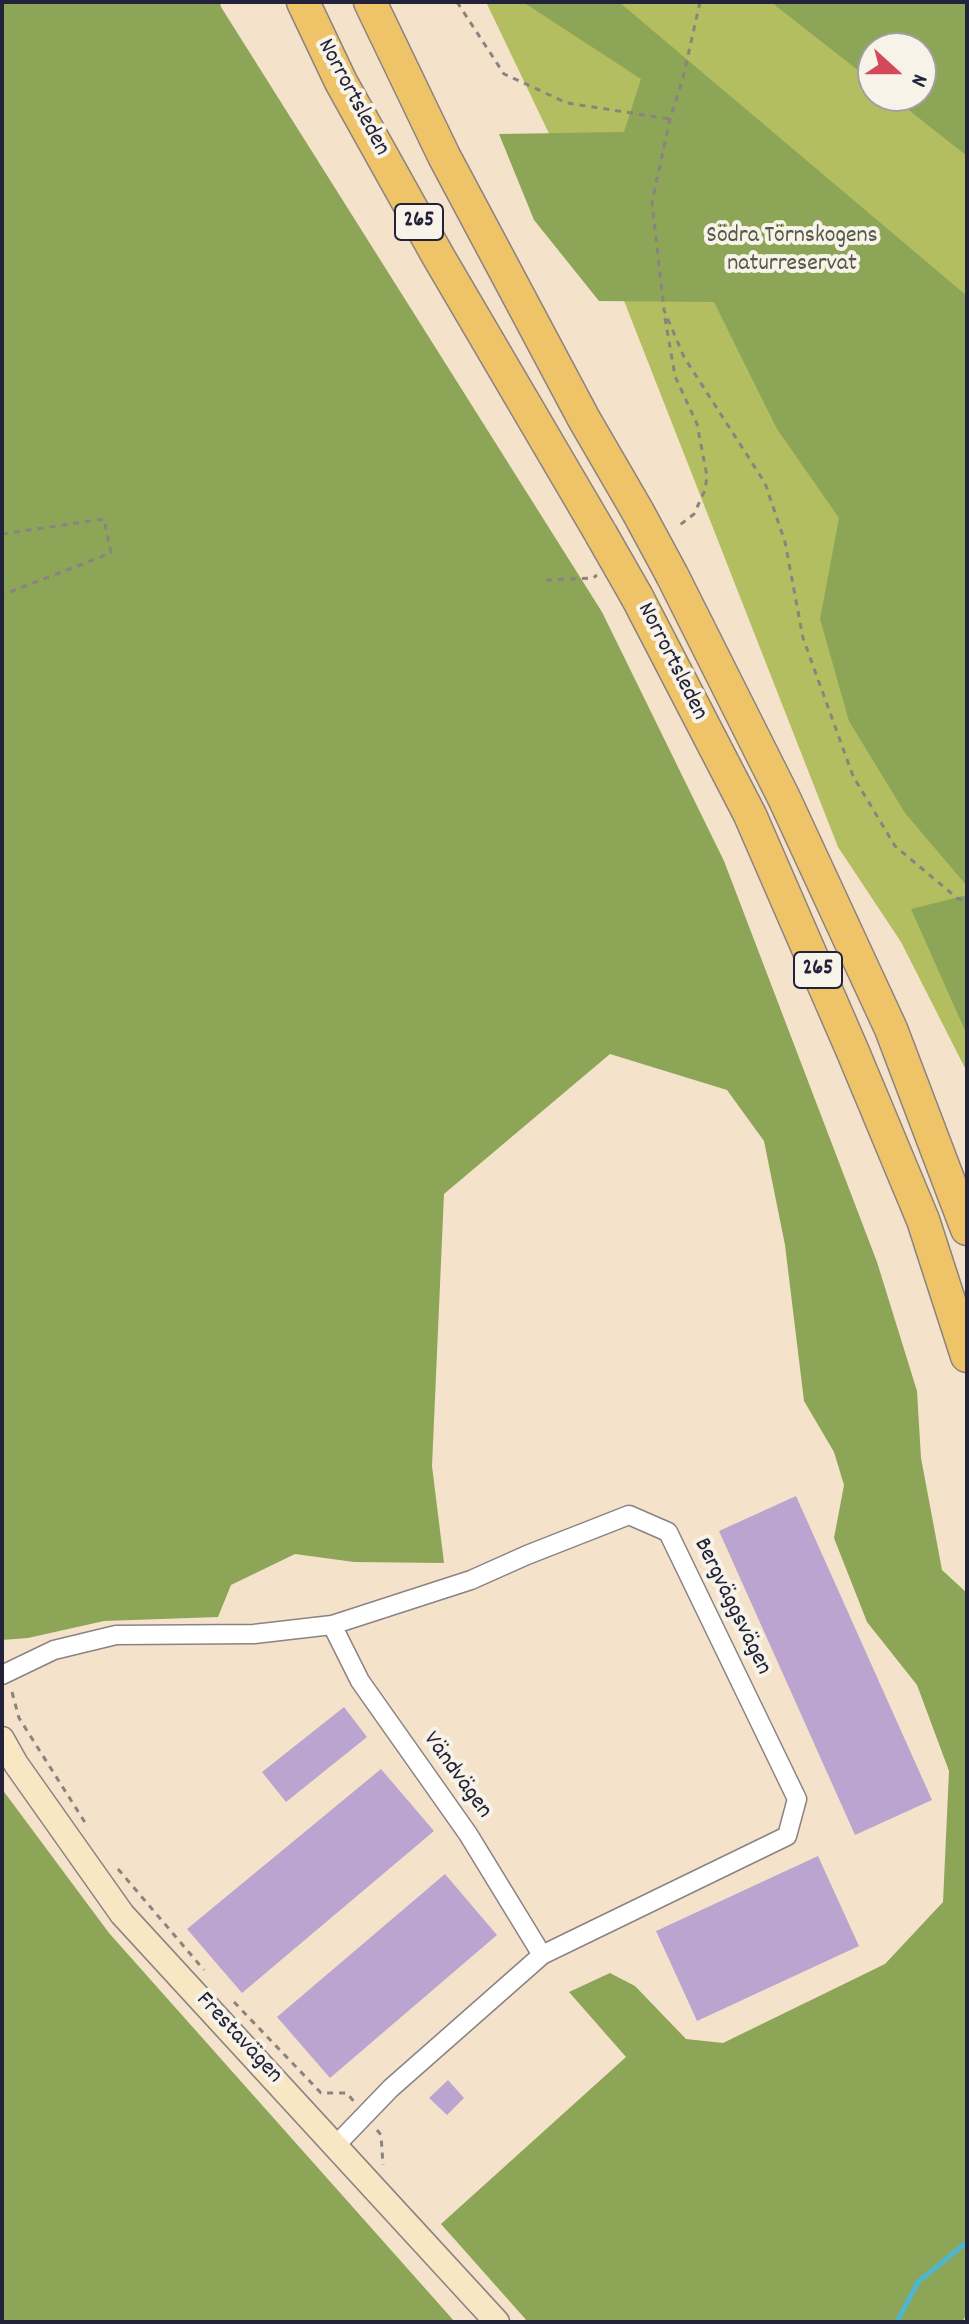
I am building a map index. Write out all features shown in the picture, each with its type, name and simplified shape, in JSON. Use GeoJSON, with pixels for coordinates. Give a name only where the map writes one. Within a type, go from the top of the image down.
{"type":"FeatureCollection","features":[{"type":"Feature","properties":{"kind":"highway","name":"Norrortsleden"},"geometry":{"type":"LineString","coordinates":[[303,2],[341,82],[438,256],[637,597],[750,815],[923,1220],[967,1356]]}},
{"type":"Feature","properties":{"kind":"highway","name":"Norrortsleden"},"geometry":{"type":"LineString","coordinates":[[370,2],[444,156],[584,419],[672,575],[784,798],[891,1029],[967,1229]]}},
{"type":"Feature","properties":{"kind":"street","name":"Bergväggsvägen"},"geometry":{"type":"LineString","coordinates":[[8,1672],[54,1650],[116,1635],[254,1634],[332,1625],[471,1580],[629,1515],[668,1532],[797,1799],[787,1836],[542,1955],[391,2088],[336,2145]]}},
{"type":"Feature","properties":{"kind":"street","name":"Vändvägen"},"geometry":{"type":"LineString","coordinates":[[332,1625],[360,1681],[468,1834],[542,1955]]}},
{"type":"Feature","properties":{"kind":"street","name":"Frestavägen"},"geometry":{"type":"LineString","coordinates":[[2,1739],[16,1764],[122,1914],[497,2322]]}},
{"type":"Feature","properties":{"kind":"path"},"geometry":{"type":"LineString","coordinates":[[457,2],[504,74],[567,103],[670,119]]}},
{"type":"Feature","properties":{"kind":"path"},"geometry":{"type":"LineString","coordinates":[[676,528],[694,514],[705,490],[707,476],[697,424],[675,376],[652,202],[700,2]]}},
{"type":"Feature","properties":{"kind":"path"},"geometry":{"type":"LineString","coordinates":[[664,310],[684,357],[765,483],[785,542],[803,638],[853,776],[895,846],[957,898],[967,902]]}},
{"type":"Feature","properties":{"kind":"path"},"geometry":{"type":"LineString","coordinates":[[2,534],[104,519],[111,553],[2,595]]}},
{"type":"Feature","properties":{"kind":"path"},"geometry":{"type":"LineString","coordinates":[[546,580],[593,578],[604,571]]}},
{"type":"Feature","properties":{"kind":"path"},"geometry":{"type":"LineString","coordinates":[[8,1672],[19,1718],[90,1830]]}},
{"type":"Feature","properties":{"kind":"path"},"geometry":{"type":"LineString","coordinates":[[116,1867],[204,1970]]}},
{"type":"Feature","properties":{"kind":"path"},"geometry":{"type":"LineString","coordinates":[[225,1992],[321,2093],[347,2093],[365,2115]]}},
{"type":"Feature","properties":{"kind":"green space"},"geometry":{"type":"Polygon","coordinates":[[[2,2],[220,2],[602,612],[724,861],[877,1262],[917,1391],[921,1458],[942,1570],[967,1593],[967,2314],[962,2322],[528,2322],[441,2224],[626,2057],[569,1992],[610,1973],[635,1986],[686,2039],[723,2043],[885,1964],[943,1902],[949,1771],[917,1685],[867,1622],[834,1538],[844,1485],[834,1452],[804,1401],[785,1245],[764,1141],[727,1090],[610,1054],[444,1194],[432,1466],[444,1563],[354,1562],[295,1554],[231,1585],[218,1617],[104,1621],[28,1638],[2,1640],[2,2]]]}},
{"type":"Feature","properties":{"kind":"green space","name":"Södra Törnskogens naturreservat"},"geometry":{"type":"Polygon","coordinates":[[[486,2],[967,2],[967,1072],[901,942],[838,847],[601,242],[486,2]]]}},
{"type":"Feature","properties":{"kind":"green space"},"geometry":{"type":"Polygon","coordinates":[[[523,2],[619,2],[967,296],[967,886],[905,813],[849,721],[820,619],[839,518],[777,429],[714,302],[599,301],[534,220],[499,134],[624,132],[641,79],[523,2]]]}},
{"type":"Feature","properties":{"kind":"green space"},"geometry":{"type":"Polygon","coordinates":[[[771,2],[967,2],[967,156],[911,112],[937,112],[937,32],[857,32],[857,69],[771,2]]]}},
{"type":"Feature","properties":{"kind":"green space"},"geometry":{"type":"Polygon","coordinates":[[[967,895],[967,1035],[911,909],[967,895]]]}},
{"type":"Feature","properties":{"kind":"green space"},"geometry":{"type":"Polygon","coordinates":[[[2,1789],[109,1933],[455,2322],[2,2322],[2,1789]]]}},
{"type":"Feature","properties":{"kind":"building"},"geometry":{"type":"Polygon","coordinates":[[[796,1496],[932,1800],[855,1835],[719,1531],[796,1496]]]}},
{"type":"Feature","properties":{"kind":"building"},"geometry":{"type":"Polygon","coordinates":[[[344,1707],[367,1737],[286,1802],[262,1772],[344,1707]]]}},
{"type":"Feature","properties":{"kind":"building"},"geometry":{"type":"Polygon","coordinates":[[[381,1769],[434,1831],[242,1993],[187,1929],[381,1769]]]}},
{"type":"Feature","properties":{"kind":"building"},"geometry":{"type":"Polygon","coordinates":[[[818,1856],[859,1946],[697,2021],[656,1931],[818,1856]]]}},
{"type":"Feature","properties":{"kind":"building"},"geometry":{"type":"Polygon","coordinates":[[[445,1874],[497,1935],[330,2078],[277,2017],[445,1874]]]}},
{"type":"Feature","properties":{"kind":"building"},"geometry":{"type":"Polygon","coordinates":[[[448,2080],[464,2098],[447,2115],[429,2098],[448,2080]]]}},
{"type":"Feature","properties":{"kind":"waterway"},"geometry":{"type":"LineString","coordinates":[[897,2322],[918,2282],[967,2242]]}}]}
